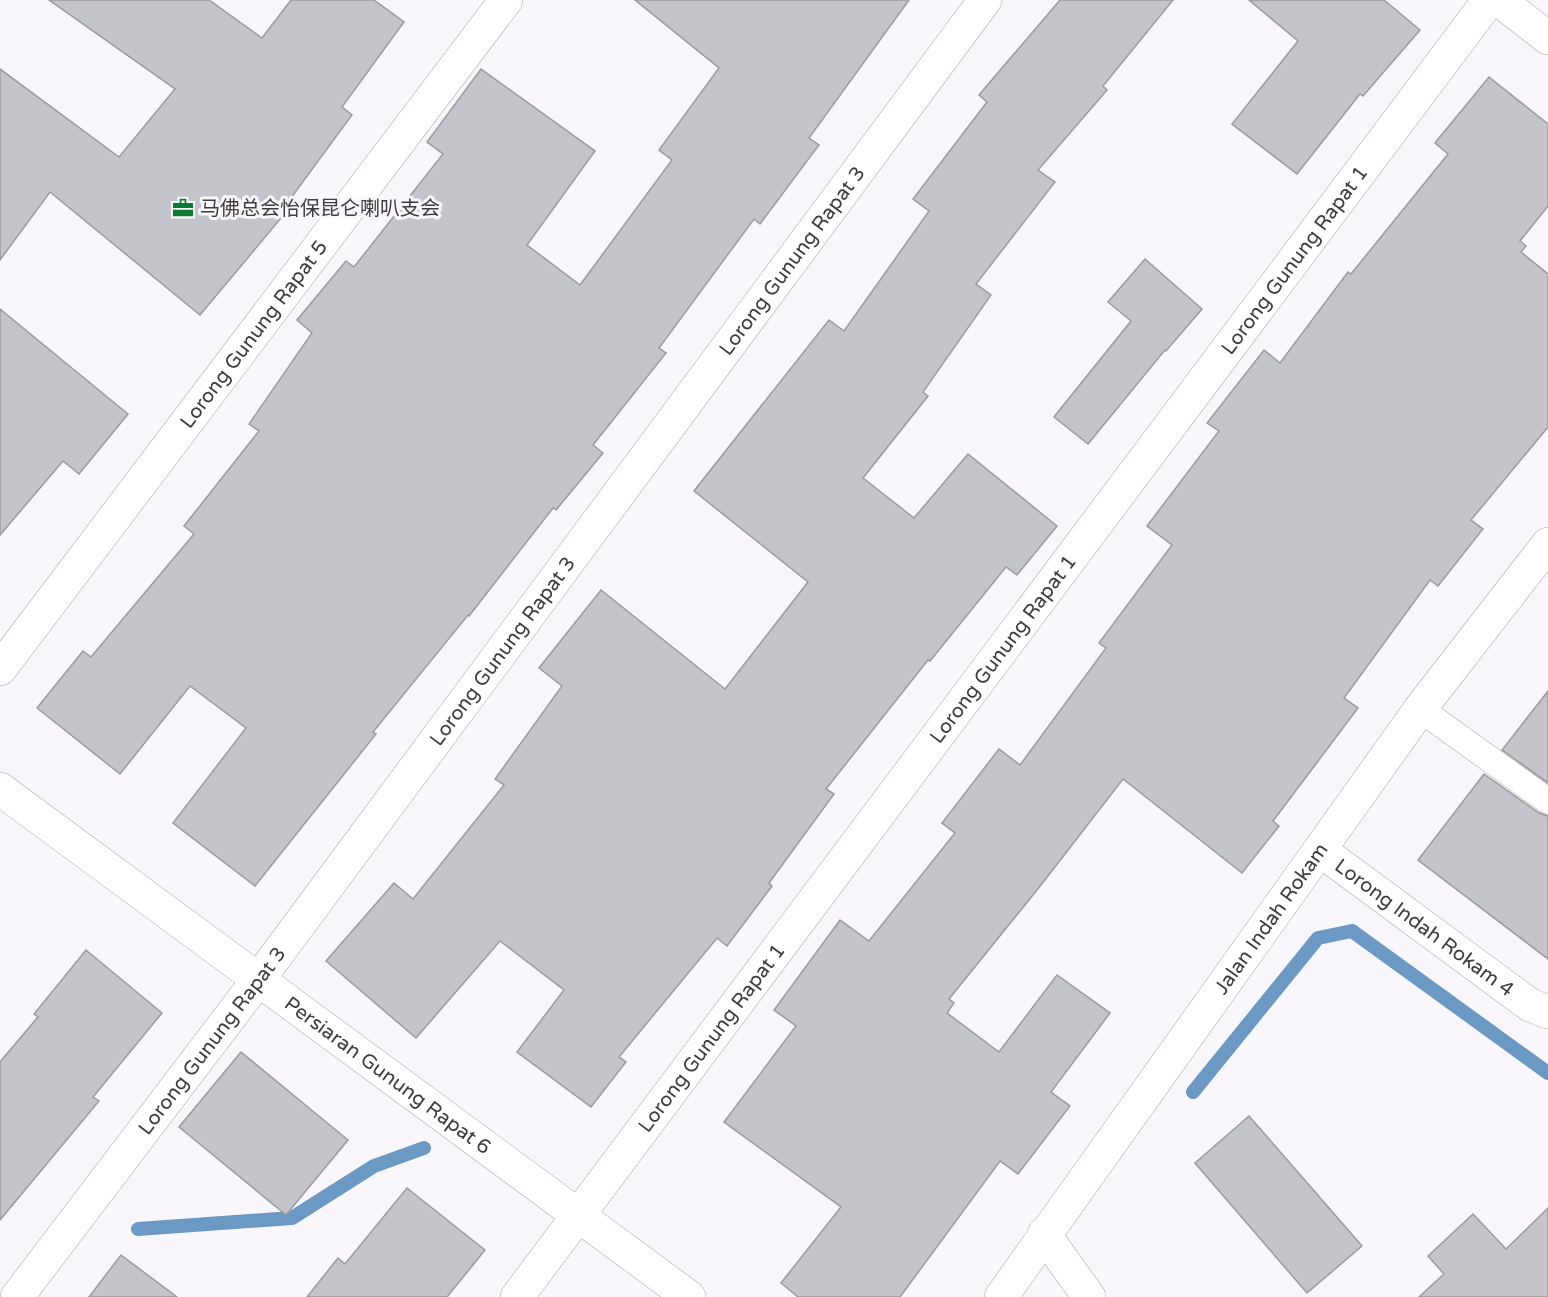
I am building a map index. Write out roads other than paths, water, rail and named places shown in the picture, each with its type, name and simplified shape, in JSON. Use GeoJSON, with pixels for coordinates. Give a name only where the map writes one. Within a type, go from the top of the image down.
{"type":"FeatureCollection","features":[{"type":"Feature","properties":{"kind":"street","name":"Lorong Gunung Rapat 5"},"geometry":{"type":"LineString","coordinates":[[0,669],[506,0]]}},
{"type":"Feature","properties":{"kind":"street","name":"Lorong Gunung Rapat 3"},"geometry":{"type":"LineString","coordinates":[[17,1297],[258,980],[985,0]]}},
{"type":"Feature","properties":{"kind":"street","name":"Lorong Gunung Rapat 1"},"geometry":{"type":"LineString","coordinates":[[517,1297],[1489,0]]}},
{"type":"Feature","properties":{"kind":"street"},"geometry":{"type":"LineString","coordinates":[[1499,0],[1548,38]]}},
{"type":"Feature","properties":{"kind":"street","name":"Jalan Indah Rokam"},"geometry":{"type":"LineString","coordinates":[[1000,1297],[1420,709],[1544,557]]}},
{"type":"Feature","properties":{"kind":"street","name":"Persiaran Gunung Rapat 6"},"geometry":{"type":"LineString","coordinates":[[0,789],[689,1297]]}},
{"type":"Feature","properties":{"kind":"street","name":"Lorong Indah Rokam 4"},"geometry":{"type":"LineString","coordinates":[[1320,850],[1539,1009]]}},
{"type":"Feature","properties":{"kind":"street"},"geometry":{"type":"LineString","coordinates":[[1044,1234],[1089,1297]]}},
{"type":"Feature","properties":{"kind":"lane"},"geometry":{"type":"LineString","coordinates":[[1420,709],[1548,801]]}},
{"type":"Feature","properties":{"kind":"waterway"},"geometry":{"type":"LineString","coordinates":[[1193,1092],[1318,938],[1352,931],[1548,1073]]}},
{"type":"Feature","properties":{"kind":"waterway"},"geometry":{"type":"LineString","coordinates":[[138,1229],[292,1218],[374,1166],[424,1148]]}},
{"type":"Feature","properties":{"kind":"place","name":"马佛总会怡保昆仑喇叭支会"},"geometry":{"type":"Point","coordinates":[183,208]}}]}
